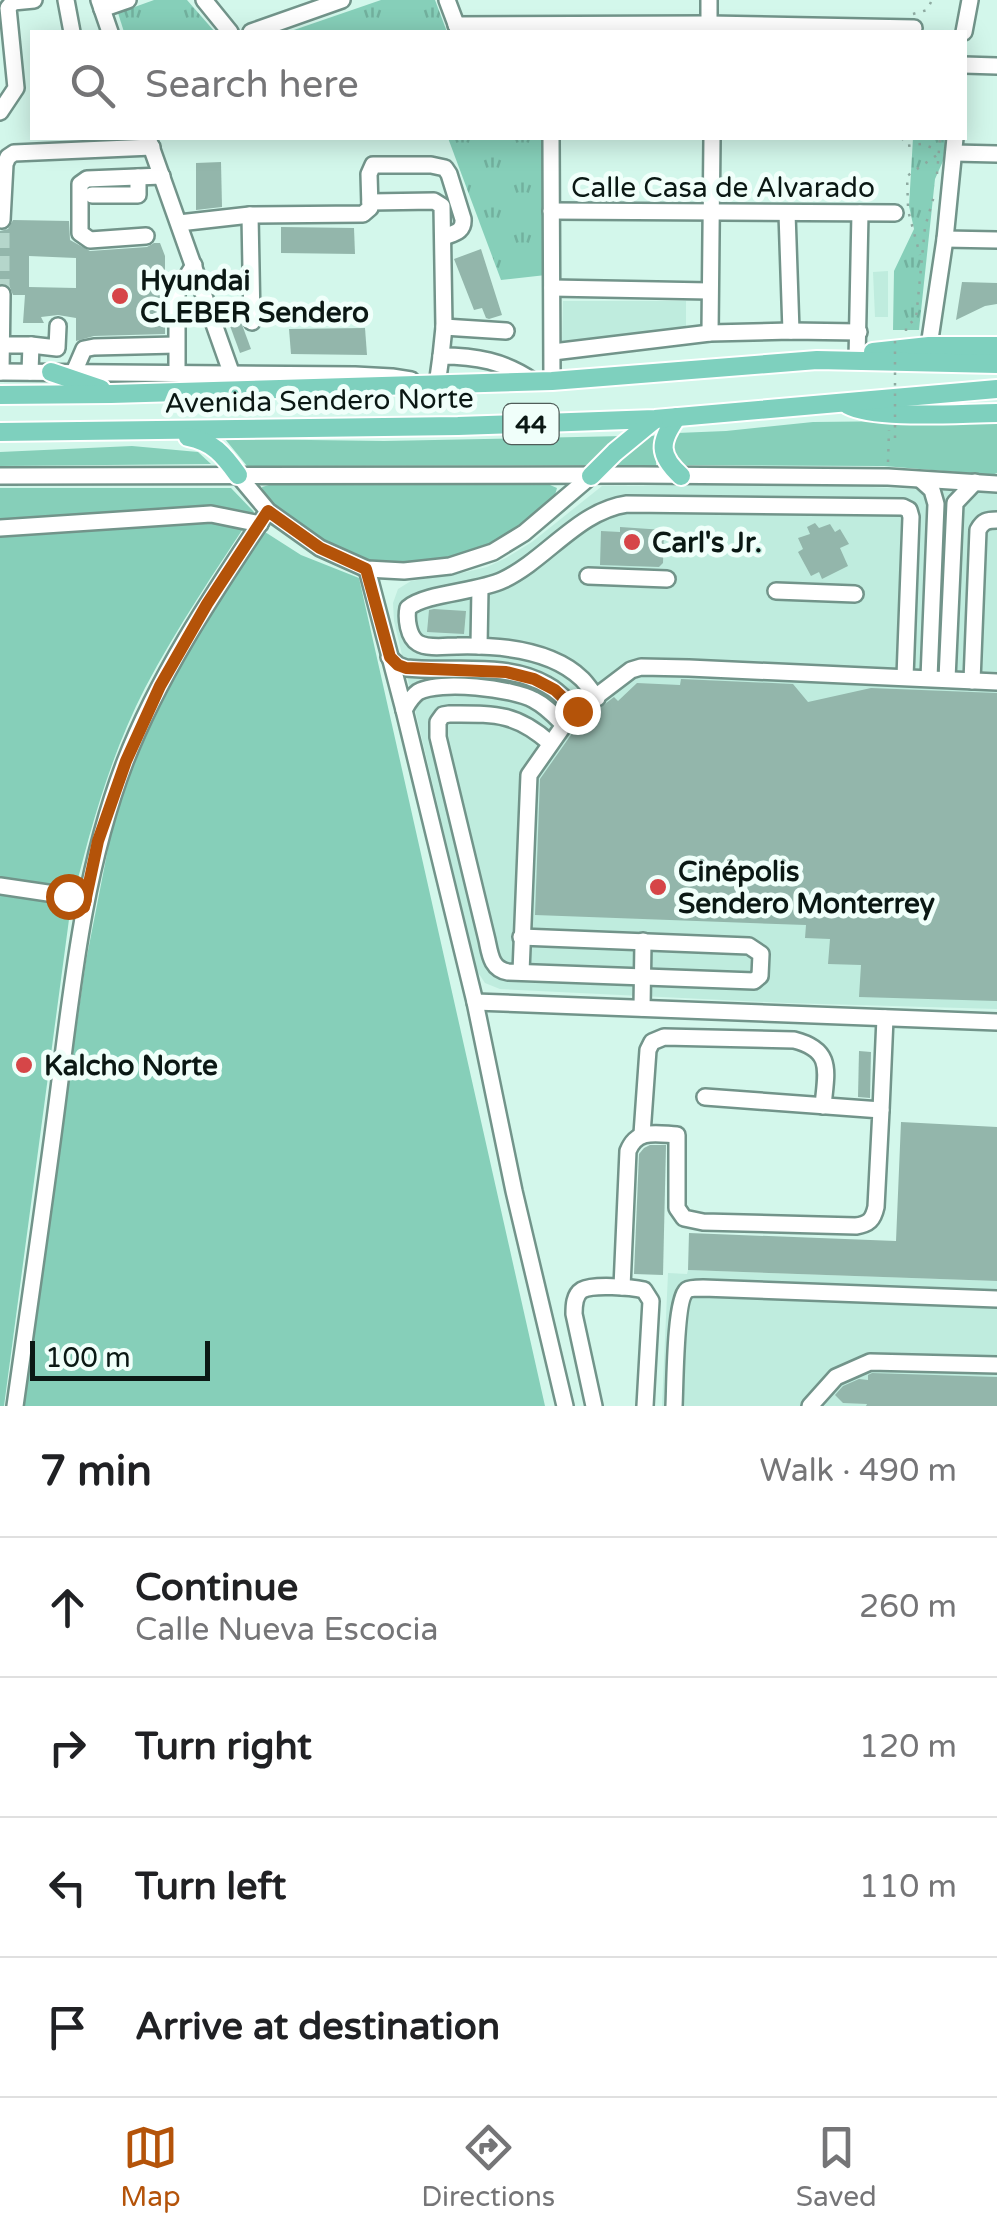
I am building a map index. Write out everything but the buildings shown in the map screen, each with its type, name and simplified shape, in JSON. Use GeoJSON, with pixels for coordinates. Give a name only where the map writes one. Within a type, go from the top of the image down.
{"type":"FeatureCollection","features":[{"type":"Feature","properties":{"kind":"main road"},"geometry":{"type":"LineString","coordinates":[[858,360],[878,350],[997,346]]}},
{"type":"Feature","properties":{"kind":"main road","name":"Avenida Sendero Norte"},"geometry":{"type":"LineString","coordinates":[[0,395],[543,381],[798,361],[993,364]]}},
{"type":"Feature","properties":{"kind":"main road"},"geometry":{"type":"LineString","coordinates":[[64,372],[114,394]]}},
{"type":"Feature","properties":{"kind":"main road","name":"Avenida Sendero Norte"},"geometry":{"type":"LineString","coordinates":[[0,432],[458,426],[655,419],[997,389]]}},
{"type":"Feature","properties":{"kind":"main road"},"geometry":{"type":"LineString","coordinates":[[0,406],[61,405],[114,394]]}},
{"type":"Feature","properties":{"kind":"main road"},"geometry":{"type":"LineString","coordinates":[[844,402],[854,408],[889,413],[997,413]]}},
{"type":"Feature","properties":{"kind":"main road"},"geometry":{"type":"LineString","coordinates":[[677,417],[668,430],[663,452],[681,476]]}},
{"type":"Feature","properties":{"kind":"main road"},"geometry":{"type":"LineString","coordinates":[[591,476],[655,419]]}},
{"type":"Feature","properties":{"kind":"main road"},"geometry":{"type":"LineString","coordinates":[[122,431],[208,442],[224,455],[238,475]]}},
{"type":"Feature","properties":{"kind":"street"},"geometry":{"type":"LineString","coordinates":[[16,88],[6,56],[8,8],[12,2],[34,0]]}},
{"type":"Feature","properties":{"kind":"street"},"geometry":{"type":"LineString","coordinates":[[66,0],[72,30]]}},
{"type":"Feature","properties":{"kind":"street"},"geometry":{"type":"LineString","coordinates":[[109,30],[100,5],[128,0]]}},
{"type":"Feature","properties":{"kind":"street"},"geometry":{"type":"LineString","coordinates":[[204,0],[228,30]]}},
{"type":"Feature","properties":{"kind":"street"},"geometry":{"type":"LineString","coordinates":[[257,30],[342,0]]}},
{"type":"Feature","properties":{"kind":"street"},"geometry":{"type":"LineString","coordinates":[[447,0],[457,29],[914,28]]}},
{"type":"Feature","properties":{"kind":"street"},"geometry":{"type":"LineString","coordinates":[[708,0],[709,28]]}},
{"type":"Feature","properties":{"kind":"street"},"geometry":{"type":"LineString","coordinates":[[964,30],[966,4]]}},
{"type":"Feature","properties":{"kind":"street"},"geometry":{"type":"LineString","coordinates":[[967,65],[997,66]]}},
{"type":"Feature","properties":{"kind":"street"},"geometry":{"type":"LineString","coordinates":[[0,112],[16,88],[30,84]]}},
{"type":"Feature","properties":{"kind":"street"},"geometry":{"type":"LineString","coordinates":[[441,356],[487,358],[543,381],[553,352],[551,140]]}},
{"type":"Feature","properties":{"kind":"street"},"geometry":{"type":"LineString","coordinates":[[710,333],[712,140]]}},
{"type":"Feature","properties":{"kind":"street"},"geometry":{"type":"LineString","coordinates":[[2,220],[8,156],[150,142],[231,372]]}},
{"type":"Feature","properties":{"kind":"street"},"geometry":{"type":"LineString","coordinates":[[928,346],[945,239],[946,148],[997,154]]}},
{"type":"Feature","properties":{"kind":"street"},"geometry":{"type":"LineString","coordinates":[[179,224],[250,216],[363,214],[370,208],[369,174],[374,165],[431,165],[445,168],[464,226],[444,238]]}},
{"type":"Feature","properties":{"kind":"street"},"geometry":{"type":"LineString","coordinates":[[146,236],[90,240],[80,233],[80,184],[87,179],[162,176]]}},
{"type":"Feature","properties":{"kind":"street"},"geometry":{"type":"LineString","coordinates":[[92,195],[138,195],[138,177]]}},
{"type":"Feature","properties":{"kind":"street"},"geometry":{"type":"LineString","coordinates":[[2,294],[0,372],[392,376],[435,385],[444,327],[440,203],[370,202]]}},
{"type":"Feature","properties":{"kind":"street","name":"Calle Casa de Alvarado"},"geometry":{"type":"LineString","coordinates":[[551,211],[895,212]]}},
{"type":"Feature","properties":{"kind":"street"},"geometry":{"type":"LineString","coordinates":[[787,213],[791,331]]}},
{"type":"Feature","properties":{"kind":"street"},"geometry":{"type":"LineString","coordinates":[[858,360],[860,213]]}},
{"type":"Feature","properties":{"kind":"street"},"geometry":{"type":"LineString","coordinates":[[250,216],[252,322]]}},
{"type":"Feature","properties":{"kind":"street"},"geometry":{"type":"LineString","coordinates":[[945,239],[997,240]]}},
{"type":"Feature","properties":{"kind":"street"},"geometry":{"type":"LineString","coordinates":[[177,372],[177,292],[194,265]]}},
{"type":"Feature","properties":{"kind":"street"},"geometry":{"type":"LineString","coordinates":[[552,288],[709,291]]}},
{"type":"Feature","properties":{"kind":"street"},"geometry":{"type":"LineString","coordinates":[[58,326],[64,372]]}},
{"type":"Feature","properties":{"kind":"street"},"geometry":{"type":"LineString","coordinates":[[444,327],[506,331]]}},
{"type":"Feature","properties":{"kind":"street"},"geometry":{"type":"LineString","coordinates":[[553,352],[710,333],[859,332]]}},
{"type":"Feature","properties":{"kind":"street"},"geometry":{"type":"LineString","coordinates":[[1,344],[58,348]]}},
{"type":"Feature","properties":{"kind":"street"},"geometry":{"type":"LineString","coordinates":[[30,372],[31,345]]}},
{"type":"Feature","properties":{"kind":"street"},"geometry":{"type":"LineString","coordinates":[[64,372],[84,349],[176,345]]}},
{"type":"Feature","properties":{"kind":"street"},"geometry":{"type":"LineString","coordinates":[[238,475],[264,517]]}},
{"type":"Feature","properties":{"kind":"street"},"geometry":{"type":"LineString","coordinates":[[0,476],[888,477],[997,484]]}},
{"type":"Feature","properties":{"kind":"street"},"geometry":{"type":"LineString","coordinates":[[0,528],[211,514],[264,517],[366,569],[428,569],[493,552],[524,532],[591,476]]}},
{"type":"Feature","properties":{"kind":"street"},"geometry":{"type":"LineString","coordinates":[[712,476],[727,505]]}},
{"type":"Feature","properties":{"kind":"street"},"geometry":{"type":"LineString","coordinates":[[921,480],[932,490],[936,504],[928,678]]}},
{"type":"Feature","properties":{"kind":"street"},"geometry":{"type":"LineString","coordinates":[[947,679],[955,504],[975,482]]}},
{"type":"Feature","properties":{"kind":"street"},"geometry":{"type":"LineString","coordinates":[[597,698],[582,678],[557,662],[514,650],[422,645],[413,639],[406,613],[409,606],[504,580],[533,563],[591,516],[612,506],[903,507],[911,517],[904,677]]}},
{"type":"Feature","properties":{"kind":"street"},"geometry":{"type":"LineString","coordinates":[[15,1406],[84,907],[98,841],[126,761],[160,686],[264,517]]}},
{"type":"Feature","properties":{"kind":"street"},"geometry":{"type":"LineString","coordinates":[[972,681],[978,530],[988,520],[997,520]]}},
{"type":"Feature","properties":{"kind":"street"},"geometry":{"type":"LineString","coordinates":[[366,569],[475,1002],[514,1191],[566,1406]]}},
{"type":"Feature","properties":{"kind":"street"},"geometry":{"type":"LineString","coordinates":[[588,576],[668,579]]}},
{"type":"Feature","properties":{"kind":"street"},"geometry":{"type":"LineString","coordinates":[[479,646],[480,588]]}},
{"type":"Feature","properties":{"kind":"street"},"geometry":{"type":"LineString","coordinates":[[776,591],[855,594]]}},
{"type":"Feature","properties":{"kind":"street"},"geometry":{"type":"LineString","coordinates":[[390,657],[406,668],[506,672],[534,679],[555,690],[577,711]]}},
{"type":"Feature","properties":{"kind":"street"},"geometry":{"type":"LineString","coordinates":[[520,972],[528,780],[550,743],[577,711],[631,670],[642,666],[997,682]]}},
{"type":"Feature","properties":{"kind":"street"},"geometry":{"type":"LineString","coordinates":[[404,710],[412,697],[436,686],[486,689],[533,699],[564,725]]}},
{"type":"Feature","properties":{"kind":"street"},"geometry":{"type":"LineString","coordinates":[[521,938],[744,945],[755,948],[762,957],[760,976],[756,980],[520,972],[502,970],[492,959],[437,726],[440,717],[449,714],[500,716],[521,722],[550,743]]}},
{"type":"Feature","properties":{"kind":"street"},"geometry":{"type":"LineString","coordinates":[[0,886],[68,896],[84,907]]}},
{"type":"Feature","properties":{"kind":"street"},"geometry":{"type":"LineString","coordinates":[[642,1008],[643,941]]}},
{"type":"Feature","properties":{"kind":"street"},"geometry":{"type":"LineString","coordinates":[[475,1002],[997,1022]]}},
{"type":"Feature","properties":{"kind":"street"},"geometry":{"type":"LineString","coordinates":[[622,1287],[628,1150],[642,1134],[678,1135],[677,1208],[684,1218],[703,1222],[856,1226],[870,1222],[876,1208],[885,1018]]}},
{"type":"Feature","properties":{"kind":"street"},"geometry":{"type":"LineString","coordinates":[[642,1134],[648,1050],[652,1042],[664,1037],[794,1040],[807,1044],[824,1058],[823,1106]]}},
{"type":"Feature","properties":{"kind":"street"},"geometry":{"type":"LineString","coordinates":[[705,1097],[880,1110]]}},
{"type":"Feature","properties":{"kind":"street"},"geometry":{"type":"LineString","coordinates":[[594,1406],[574,1303],[584,1289],[622,1287],[644,1290],[652,1301],[645,1406]]}},
{"type":"Feature","properties":{"kind":"street"},"geometry":{"type":"LineString","coordinates":[[674,1406],[678,1312],[689,1289],[997,1300]]}},
{"type":"Feature","properties":{"kind":"street"},"geometry":{"type":"LineString","coordinates":[[810,1406],[836,1377],[870,1362],[997,1365]]}},
{"type":"Feature","properties":{"kind":"path"},"geometry":{"type":"LineString","coordinates":[[903,140],[907,146],[946,148]]}},
{"type":"Feature","properties":{"kind":"path"},"geometry":{"type":"LineString","coordinates":[[937,184],[946,148]]}},
{"type":"Feature","properties":{"kind":"path"},"geometry":{"type":"LineString","coordinates":[[922,258],[910,223],[907,176],[946,148]]}},
{"type":"Feature","properties":{"kind":"path"},"geometry":{"type":"LineString","coordinates":[[905,340],[906,326],[916,319],[925,227],[936,191]]}},
{"type":"Feature","properties":{"kind":"path"},"geometry":{"type":"LineString","coordinates":[[888,447],[896,446],[895,341]]}},
{"type":"Feature","properties":{"kind":"path"},"geometry":{"type":"LineString","coordinates":[[888,477],[889,413]]}},
{"type":"Feature","properties":{"kind":"shaded area"},"geometry":{"type":"Polygon","coordinates":[[[888,271],[888,317],[875,317],[873,272],[888,271]]]}},
{"type":"Feature","properties":{"kind":"shaded area"},"geometry":{"type":"Polygon","coordinates":[[[563,301],[686,301],[686,333],[562,343],[563,301]]]}},
{"type":"Feature","properties":{"kind":"shaded area"},"geometry":{"type":"Polygon","coordinates":[[[808,484],[997,493],[997,1009],[500,989],[485,983],[477,971],[394,621],[393,603],[398,589],[411,581],[487,567],[506,558],[602,486],[808,484]]]}},
{"type":"Feature","properties":{"kind":"shaded area"},"geometry":{"type":"Polygon","coordinates":[[[688,1270],[997,1281],[997,1406],[662,1406],[668,1273],[687,1274],[688,1270]]]}},
{"type":"Feature","properties":{"kind":"green space"},"geometry":{"type":"Polygon","coordinates":[[[154,0],[187,0],[213,30],[123,30],[118,13],[154,0]]]}},
{"type":"Feature","properties":{"kind":"green space"},"geometry":{"type":"Polygon","coordinates":[[[381,0],[435,0],[446,30],[294,30],[381,0]]]}},
{"type":"Feature","properties":{"kind":"green space"},"geometry":{"type":"Polygon","coordinates":[[[449,140],[542,140],[546,275],[501,280],[449,140]]]}},
{"type":"Feature","properties":{"kind":"green space"},"geometry":{"type":"Polygon","coordinates":[[[913,140],[946,140],[935,179],[919,330],[893,330],[894,271],[914,229],[909,206],[913,140]]]}},
{"type":"Feature","properties":{"kind":"green space"},"geometry":{"type":"Polygon","coordinates":[[[997,420],[997,473],[992,475],[884,466],[677,465],[670,442],[677,433],[813,422],[997,420]]]}},
{"type":"Feature","properties":{"kind":"green space"},"geometry":{"type":"Polygon","coordinates":[[[657,435],[656,468],[607,466],[646,437],[657,435]]]}},
{"type":"Feature","properties":{"kind":"green space"},"geometry":{"type":"Polygon","coordinates":[[[624,436],[591,465],[247,466],[225,439],[384,441],[624,436]]]}},
{"type":"Feature","properties":{"kind":"green space"},"geometry":{"type":"Polygon","coordinates":[[[132,446],[198,452],[211,464],[0,466],[0,452],[132,446]]]}},
{"type":"Feature","properties":{"kind":"green space"},"geometry":{"type":"Polygon","coordinates":[[[262,487],[557,488],[555,495],[526,521],[487,546],[440,560],[391,564],[344,554],[323,543],[263,494],[262,487]]]}},
{"type":"Feature","properties":{"kind":"green space"},"geometry":{"type":"Polygon","coordinates":[[[0,488],[231,488],[254,512],[145,688],[110,770],[92,826],[70,912],[4,1406],[0,1406],[0,488]]]}},
{"type":"Feature","properties":{"kind":"green space"},"geometry":{"type":"Polygon","coordinates":[[[265,532],[301,555],[359,578],[545,1406],[21,1406],[86,961],[114,818],[137,752],[177,672],[221,594],[265,532]]]}},
{"type":"Feature","properties":{"kind":"tunnel"},"geometry":{"type":"LineString","coordinates":[[2,220],[2,294]]}},
{"type":"Feature","properties":{"kind":"place","name":"Hyundai CLEBER Sendero"},"geometry":{"type":"Point","coordinates":[120,296]}},
{"type":"Feature","properties":{"kind":"place","name":"Carl's Jr."},"geometry":{"type":"Point","coordinates":[632,542]}},
{"type":"Feature","properties":{"kind":"place","name":"Cinépolis Sendero Monterrey"},"geometry":{"type":"Point","coordinates":[658,887]}},
{"type":"Feature","properties":{"kind":"place","name":"Kalcho Norte"},"geometry":{"type":"Point","coordinates":[24,1065]}},
{"type":"Feature","properties":{"kind":"route"},"geometry":{"type":"LineString","coordinates":[[68,896],[84,907],[98,841],[126,761],[160,686],[207,604],[268,511],[320,548],[366,569],[390,657],[398,665],[425,670],[506,672],[534,679],[555,690],[577,711]]}}]}
